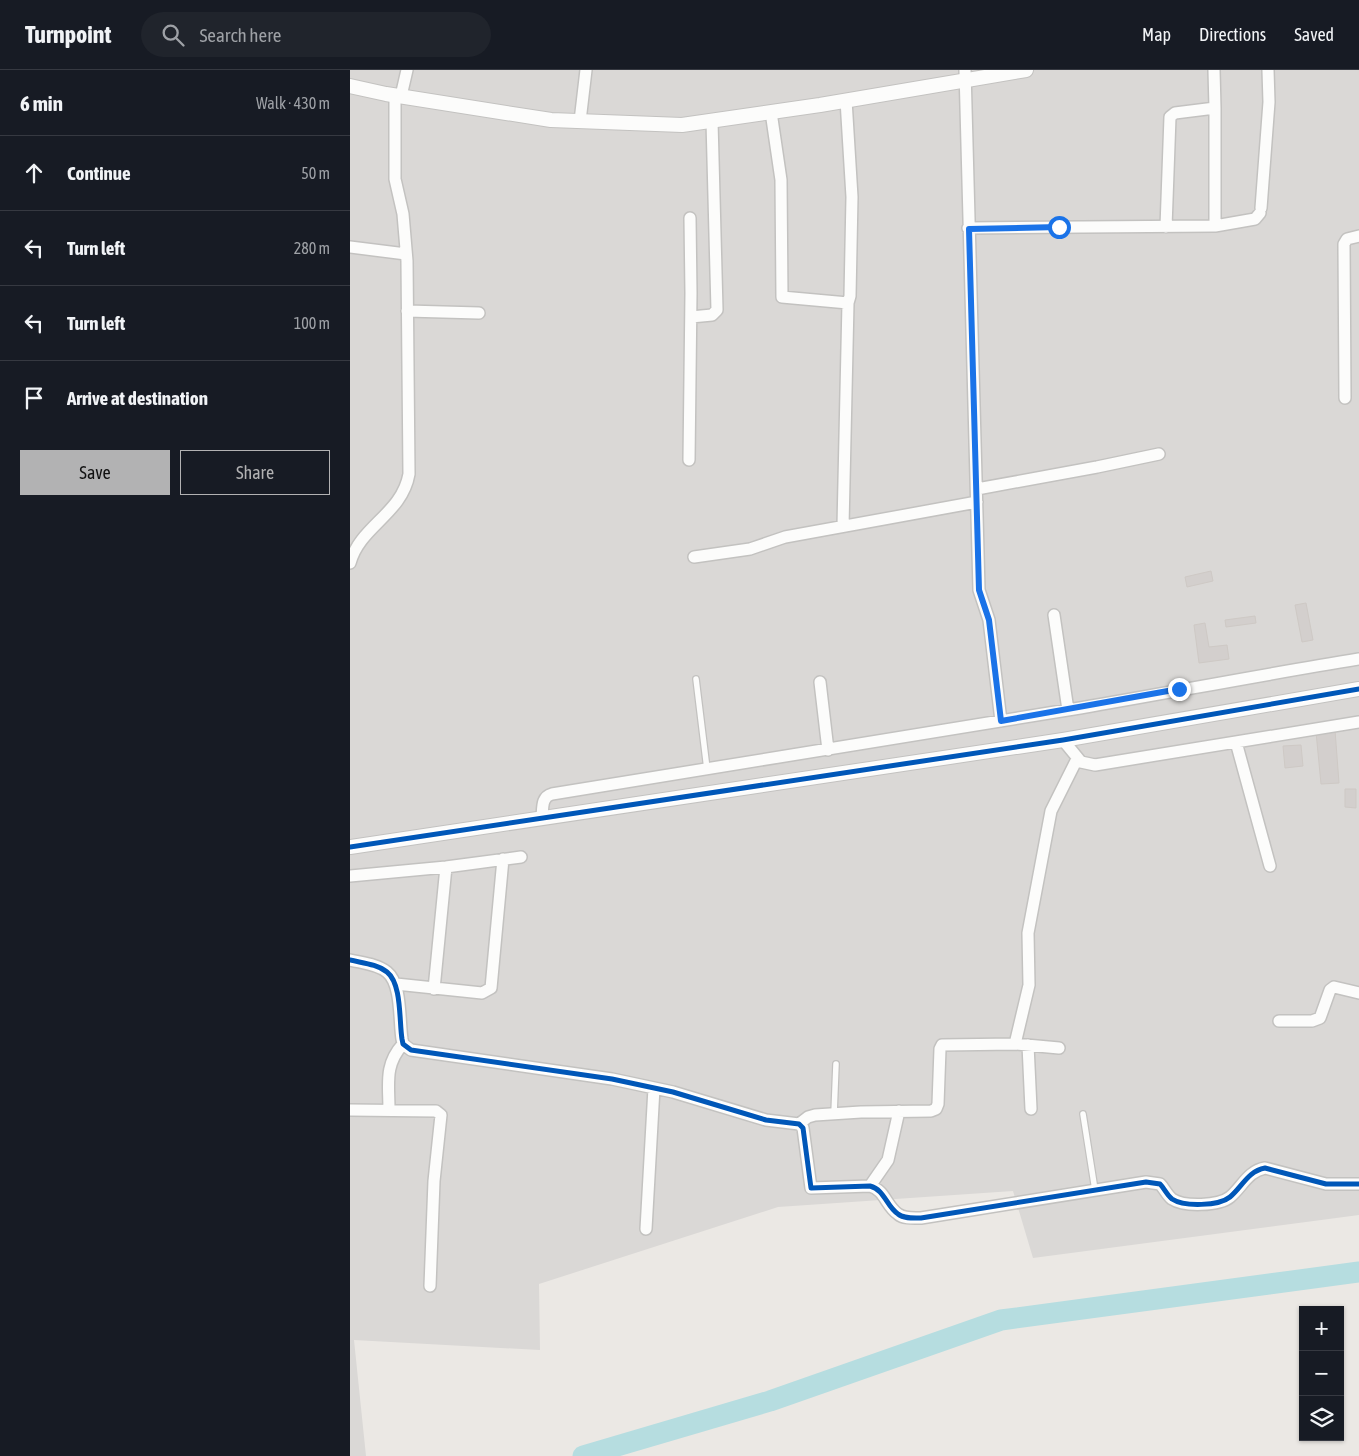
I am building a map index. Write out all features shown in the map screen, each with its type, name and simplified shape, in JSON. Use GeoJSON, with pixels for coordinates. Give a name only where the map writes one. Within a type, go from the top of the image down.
{"type":"FeatureCollection","features":[{"type":"Feature","properties":{"kind":"street"},"geometry":{"type":"LineString","coordinates":[[350,563],[356,549],[404,493],[407,483],[409,463],[406,254],[402,207],[395,179],[398,96],[407,70]]}},
{"type":"Feature","properties":{"kind":"street"},"geometry":{"type":"LineString","coordinates":[[580,121],[586,70]]}},
{"type":"Feature","properties":{"kind":"street"},"geometry":{"type":"LineString","coordinates":[[350,86],[398,96],[550,120],[682,125],[846,100],[964,73],[1026,70]]}},
{"type":"Feature","properties":{"kind":"street"},"geometry":{"type":"LineString","coordinates":[[1214,70],[1215,226]]}},
{"type":"Feature","properties":{"kind":"street"},"geometry":{"type":"LineString","coordinates":[[968,228],[1215,226],[1255,219],[1260,210],[1269,102],[1268,70]]}},
{"type":"Feature","properties":{"kind":"street"},"geometry":{"type":"LineString","coordinates":[[964,73],[979,590],[989,620],[1001,721]]}},
{"type":"Feature","properties":{"kind":"street"},"geometry":{"type":"LineString","coordinates":[[843,526],[852,197],[846,100]]}},
{"type":"Feature","properties":{"kind":"street"},"geometry":{"type":"LineString","coordinates":[[1166,227],[1170,117],[1175,113],[1215,108]]}},
{"type":"Feature","properties":{"kind":"street"},"geometry":{"type":"LineString","coordinates":[[771,112],[781,180],[782,297],[848,303]]}},
{"type":"Feature","properties":{"kind":"street"},"geometry":{"type":"LineString","coordinates":[[690,317],[712,315],[717,310],[712,121]]}},
{"type":"Feature","properties":{"kind":"street"},"geometry":{"type":"LineString","coordinates":[[689,460],[690,218]]}},
{"type":"Feature","properties":{"kind":"street"},"geometry":{"type":"LineString","coordinates":[[1345,398],[1344,244],[1347,239],[1359,236]]}},
{"type":"Feature","properties":{"kind":"street"},"geometry":{"type":"LineString","coordinates":[[350,247],[406,254]]}},
{"type":"Feature","properties":{"kind":"street"},"geometry":{"type":"LineString","coordinates":[[407,311],[479,313]]}},
{"type":"Feature","properties":{"kind":"street"},"geometry":{"type":"LineString","coordinates":[[977,489],[1097,468],[1159,454]]}},
{"type":"Feature","properties":{"kind":"street"},"geometry":{"type":"LineString","coordinates":[[694,557],[750,549],[785,538],[977,502]]}},
{"type":"Feature","properties":{"kind":"street"},"geometry":{"type":"LineString","coordinates":[[1054,615],[1068,710]]}},
{"type":"Feature","properties":{"kind":"street"},"geometry":{"type":"LineString","coordinates":[[542,818],[544,799],[548,795],[1068,710],[1359,659]]}},
{"type":"Feature","properties":{"kind":"street"},"geometry":{"type":"LineString","coordinates":[[820,682],[828,750]]}},
{"type":"Feature","properties":{"kind":"street"},"geometry":{"type":"LineString","coordinates":[[350,847],[1063,740],[1359,689]]}},
{"type":"Feature","properties":{"kind":"street"},"geometry":{"type":"LineString","coordinates":[[1063,740],[1077,759],[1085,764],[1095,765],[1359,722]]}},
{"type":"Feature","properties":{"kind":"street"},"geometry":{"type":"LineString","coordinates":[[1236,742],[1270,866]]}},
{"type":"Feature","properties":{"kind":"street"},"geometry":{"type":"LineString","coordinates":[[1015,1044],[1029,985],[1028,933],[1051,811],[1077,759]]}},
{"type":"Feature","properties":{"kind":"street"},"geometry":{"type":"LineString","coordinates":[[350,876],[446,867],[521,857]]}},
{"type":"Feature","properties":{"kind":"street"},"geometry":{"type":"LineString","coordinates":[[396,984],[482,993],[491,988],[504,859]]}},
{"type":"Feature","properties":{"kind":"street"},"geometry":{"type":"LineString","coordinates":[[434,989],[446,867]]}},
{"type":"Feature","properties":{"kind":"street"},"geometry":{"type":"LineString","coordinates":[[350,960],[375,965],[389,972],[396,984],[403,1044],[410,1050],[612,1079],[654,1088],[766,1120],[799,1124],[812,1116],[931,1111],[936,1109],[938,1104],[940,1049],[942,1044],[1015,1044],[1059,1048]]}},
{"type":"Feature","properties":{"kind":"street"},"geometry":{"type":"LineString","coordinates":[[1279,1021],[1312,1021],[1320,1018],[1330,990],[1334,987],[1359,993]]}},
{"type":"Feature","properties":{"kind":"street"},"geometry":{"type":"LineString","coordinates":[[390,1110],[391,1063],[396,1052],[403,1044]]}},
{"type":"Feature","properties":{"kind":"street"},"geometry":{"type":"LineString","coordinates":[[1028,1045],[1031,1109]]}},
{"type":"Feature","properties":{"kind":"street"},"geometry":{"type":"LineString","coordinates":[[646,1230],[654,1088]]}},
{"type":"Feature","properties":{"kind":"street"},"geometry":{"type":"LineString","coordinates":[[350,1110],[436,1111],[441,1114],[434,1181],[430,1286]]}},
{"type":"Feature","properties":{"kind":"street"},"geometry":{"type":"LineString","coordinates":[[870,1186],[888,1160],[899,1111]]}},
{"type":"Feature","properties":{"kind":"street"},"geometry":{"type":"LineString","coordinates":[[799,1124],[803,1128],[811,1188],[870,1186],[881,1192],[898,1214],[904,1217],[921,1218],[1152,1182],[1160,1184],[1168,1195],[1177,1201],[1191,1204],[1218,1203],[1229,1198],[1251,1174],[1265,1168],[1326,1184],[1359,1184]]}},
{"type":"Feature","properties":{"kind":"lane"},"geometry":{"type":"LineString","coordinates":[[696,680],[707,769]]}},
{"type":"Feature","properties":{"kind":"lane"},"geometry":{"type":"LineString","coordinates":[[834,1114],[836,1064]]}},
{"type":"Feature","properties":{"kind":"lane"},"geometry":{"type":"LineString","coordinates":[[1083,1114],[1095,1190]]}},
{"type":"Feature","properties":{"kind":"shaded area"},"geometry":{"type":"Polygon","coordinates":[[[350,70],[1359,70],[1359,1215],[1033,1258],[1013,1191],[778,1207],[539,1284],[540,1350],[354,1340],[366,1456],[350,1456],[350,70]]]}},
{"type":"Feature","properties":{"kind":"building"},"geometry":{"type":"Polygon","coordinates":[[[1211,571],[1213,581],[1187,587],[1185,577],[1211,571]]]}},
{"type":"Feature","properties":{"kind":"building"},"geometry":{"type":"Polygon","coordinates":[[[1306,603],[1313,640],[1302,642],[1295,605],[1306,603]]]}},
{"type":"Feature","properties":{"kind":"building"},"geometry":{"type":"Polygon","coordinates":[[[1255,616],[1256,623],[1226,627],[1225,620],[1255,616]]]}},
{"type":"Feature","properties":{"kind":"building"},"geometry":{"type":"Polygon","coordinates":[[[1205,623],[1209,647],[1227,645],[1229,659],[1199,663],[1194,625],[1205,623]]]}},
{"type":"Feature","properties":{"kind":"building"},"geometry":{"type":"Polygon","coordinates":[[[1335,730],[1339,783],[1321,784],[1316,732],[1335,730]]]}},
{"type":"Feature","properties":{"kind":"building"},"geometry":{"type":"Polygon","coordinates":[[[1301,745],[1303,766],[1285,768],[1283,746],[1301,745]]]}},
{"type":"Feature","properties":{"kind":"building"},"geometry":{"type":"Polygon","coordinates":[[[1345,789],[1356,789],[1356,808],[1345,807],[1345,789]]]}},
{"type":"Feature","properties":{"kind":"waterway"},"geometry":{"type":"LineString","coordinates":[[583,1456],[770,1401],[1001,1320],[1359,1272]]}},
{"type":"Feature","properties":{"kind":"cycle path"},"geometry":{"type":"LineString","coordinates":[[350,847],[1063,740],[1359,689]]}},
{"type":"Feature","properties":{"kind":"cycle path"},"geometry":{"type":"LineString","coordinates":[[350,960],[379,967],[392,978],[398,994],[403,1044],[411,1050],[612,1079],[673,1092],[766,1120],[799,1124],[803,1128],[811,1188],[870,1186],[879,1191],[900,1216],[921,1218],[1146,1182],[1160,1184],[1170,1197],[1177,1202],[1210,1204],[1230,1197],[1254,1172],[1265,1168],[1326,1184],[1359,1184]]}},
{"type":"Feature","properties":{"kind":"route"},"geometry":{"type":"LineString","coordinates":[[1059,227],[969,229],[979,590],[989,620],[1001,721],[1179,689]]}}]}
